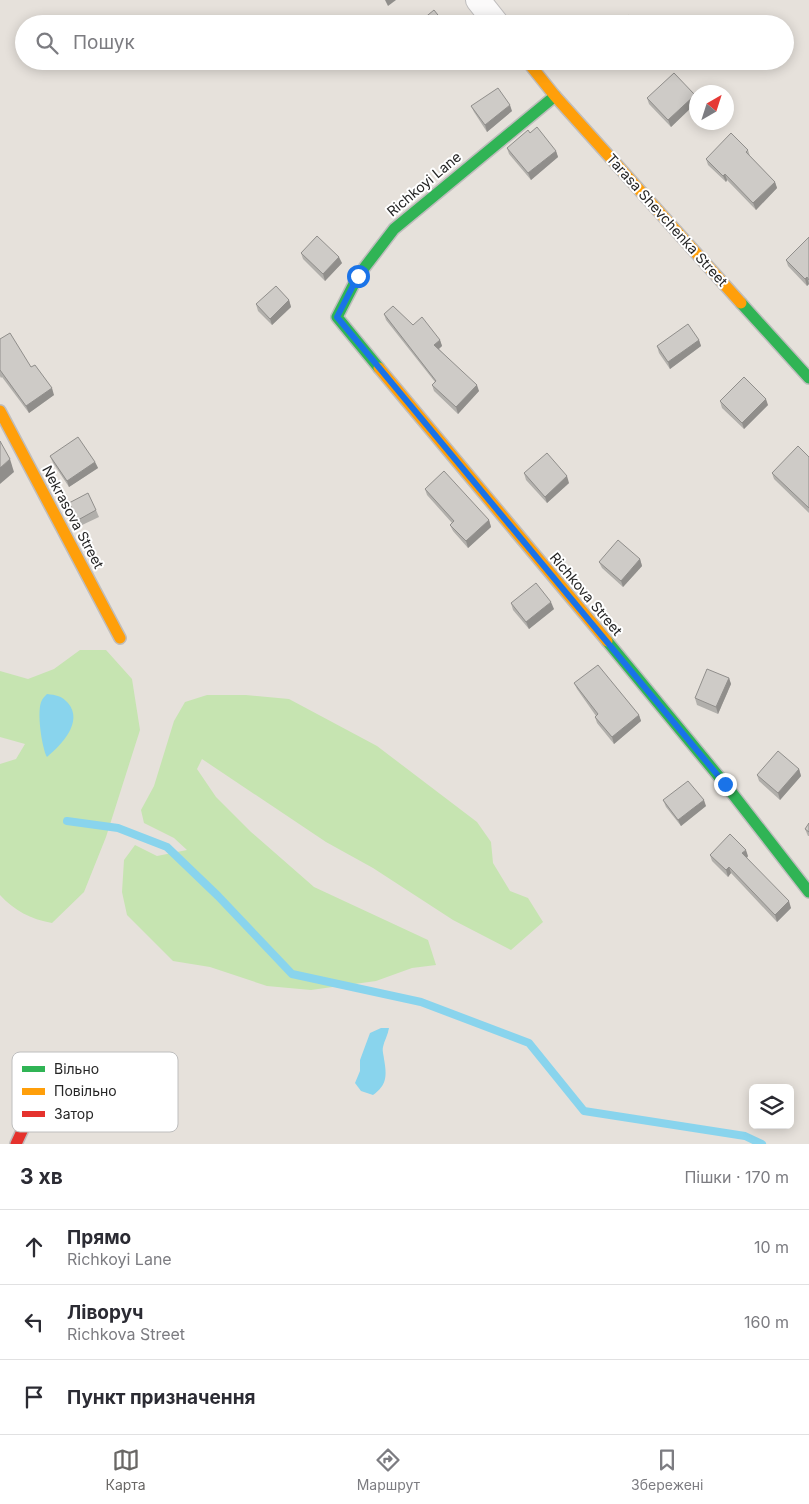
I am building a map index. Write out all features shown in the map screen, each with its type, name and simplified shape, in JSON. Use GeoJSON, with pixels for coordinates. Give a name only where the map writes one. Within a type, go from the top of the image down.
{"type":"FeatureCollection","features":[{"type":"Feature","properties":{"kind":"street"},"geometry":{"type":"LineString","coordinates":[[478,0],[490,15]]}},
{"type":"Feature","properties":{"kind":"street","name":"Tarasa Shevchenka Street"},"geometry":{"type":"LineString","coordinates":[[534,70],[555,96],[809,378]]}},
{"type":"Feature","properties":{"kind":"street","name":"Richkoyi Lane"},"geometry":{"type":"LineString","coordinates":[[337,317],[358,276],[394,228],[555,96]]}},
{"type":"Feature","properties":{"kind":"street","name":"Richkova Street"},"geometry":{"type":"LineString","coordinates":[[337,317],[725,784],[809,892]]}},
{"type":"Feature","properties":{"kind":"street","name":"Nekrasova Street"},"geometry":{"type":"LineString","coordinates":[[0,410],[120,638]]}},
{"type":"Feature","properties":{"kind":"street"},"geometry":{"type":"LineString","coordinates":[[16,1144],[22,1132]]}},
{"type":"Feature","properties":{"kind":"green space"},"geometry":{"type":"Polygon","coordinates":[[[80,650],[106,650],[132,679],[140,730],[106,837],[84,892],[52,923],[23,914],[0,895],[0,764],[16,759],[25,744],[0,737],[0,671],[28,679],[54,669],[80,650]]]}},
{"type":"Feature","properties":{"kind":"green space"},"geometry":{"type":"Polygon","coordinates":[[[207,695],[246,695],[289,699],[377,746],[477,822],[491,842],[493,863],[510,891],[528,898],[543,922],[511,950],[453,920],[373,868],[326,842],[202,759],[197,769],[216,797],[251,832],[314,887],[428,940],[436,965],[412,968],[376,981],[311,990],[267,986],[210,967],[173,961],[127,915],[122,892],[124,860],[135,845],[157,856],[187,850],[174,838],[144,823],[141,810],[154,786],[174,721],[185,702],[207,695]]]}},
{"type":"Feature","properties":{"kind":"water"},"geometry":{"type":"Polygon","coordinates":[[[47,694],[59,696],[66,701],[72,710],[73,718],[69,733],[47,757],[42,738],[40,705],[47,694]]]}},
{"type":"Feature","properties":{"kind":"water"},"geometry":{"type":"Polygon","coordinates":[[[381,1028],[389,1028],[383,1049],[386,1075],[381,1088],[373,1095],[361,1091],[355,1083],[360,1071],[360,1060],[370,1033],[381,1028]]]}},
{"type":"Feature","properties":{"kind":"building"},"geometry":{"type":"Polygon","coordinates":[[[434,10],[438,15],[428,15],[434,10]]]}},
{"type":"Feature","properties":{"kind":"building"},"geometry":{"type":"Polygon","coordinates":[[[674,73],[689,89],[689,101],[668,120],[647,98],[674,73]]]}},
{"type":"Feature","properties":{"kind":"building"},"geometry":{"type":"Polygon","coordinates":[[[498,88],[510,105],[485,125],[471,106],[498,88]]]}},
{"type":"Feature","properties":{"kind":"building"},"geometry":{"type":"Polygon","coordinates":[[[537,127],[556,151],[528,173],[507,148],[528,130],[530,133],[537,127]]]}},
{"type":"Feature","properties":{"kind":"building"},"geometry":{"type":"Polygon","coordinates":[[[731,133],[748,150],[746,152],[775,182],[753,203],[725,174],[723,176],[706,159],[731,133]]]}},
{"type":"Feature","properties":{"kind":"building"},"geometry":{"type":"Polygon","coordinates":[[[317,236],[339,257],[323,274],[301,253],[317,236]]]}},
{"type":"Feature","properties":{"kind":"building"},"geometry":{"type":"Polygon","coordinates":[[[809,237],[809,280],[807,277],[805,279],[786,260],[809,237]]]}},
{"type":"Feature","properties":{"kind":"building"},"geometry":{"type":"Polygon","coordinates":[[[276,286],[289,300],[270,319],[256,304],[276,286]]]}},
{"type":"Feature","properties":{"kind":"building"},"geometry":{"type":"Polygon","coordinates":[[[393,306],[413,325],[422,317],[440,340],[434,345],[477,385],[456,407],[432,385],[436,381],[384,314],[393,306]]]}},
{"type":"Feature","properties":{"kind":"building"},"geometry":{"type":"Polygon","coordinates":[[[688,324],[699,340],[668,362],[657,346],[688,324]]]}},
{"type":"Feature","properties":{"kind":"building"},"geometry":{"type":"Polygon","coordinates":[[[10,333],[31,367],[35,365],[52,388],[26,406],[0,370],[0,339],[10,333]]]}},
{"type":"Feature","properties":{"kind":"building"},"geometry":{"type":"Polygon","coordinates":[[[744,377],[766,399],[742,423],[720,401],[744,377]]]}},
{"type":"Feature","properties":{"kind":"building"},"geometry":{"type":"Polygon","coordinates":[[[78,437],[95,462],[67,481],[50,456],[78,437]]]}},
{"type":"Feature","properties":{"kind":"building"},"geometry":{"type":"Polygon","coordinates":[[[0,441],[10,459],[0,468],[0,441]]]}},
{"type":"Feature","properties":{"kind":"building"},"geometry":{"type":"Polygon","coordinates":[[[798,446],[809,457],[809,508],[772,473],[798,446]]]}},
{"type":"Feature","properties":{"kind":"building"},"geometry":{"type":"Polygon","coordinates":[[[547,453],[567,476],[545,497],[524,473],[547,453]]]}},
{"type":"Feature","properties":{"kind":"building"},"geometry":{"type":"Polygon","coordinates":[[[444,471],[489,520],[466,541],[450,525],[454,521],[425,489],[444,471]]]}},
{"type":"Feature","properties":{"kind":"building"},"geometry":{"type":"Polygon","coordinates":[[[88,493],[96,510],[78,520],[69,503],[88,493]]]}},
{"type":"Feature","properties":{"kind":"building"},"geometry":{"type":"Polygon","coordinates":[[[618,540],[640,559],[621,581],[599,562],[618,540]]]}},
{"type":"Feature","properties":{"kind":"building"},"geometry":{"type":"Polygon","coordinates":[[[536,583],[551,602],[526,622],[511,603],[536,583]]]}},
{"type":"Feature","properties":{"kind":"building"},"geometry":{"type":"Polygon","coordinates":[[[598,665],[639,715],[612,737],[595,717],[598,714],[574,683],[598,665]]]}},
{"type":"Feature","properties":{"kind":"building"},"geometry":{"type":"Polygon","coordinates":[[[707,669],[729,678],[716,707],[695,698],[707,669]]]}},
{"type":"Feature","properties":{"kind":"building"},"geometry":{"type":"Polygon","coordinates":[[[778,751],[799,769],[778,793],[757,775],[778,751]]]}},
{"type":"Feature","properties":{"kind":"building"},"geometry":{"type":"Polygon","coordinates":[[[688,781],[704,800],[678,820],[663,800],[688,781]]]}},
{"type":"Feature","properties":{"kind":"building"},"geometry":{"type":"Polygon","coordinates":[[[809,823],[809,832],[805,829],[809,823]]]}},
{"type":"Feature","properties":{"kind":"building"},"geometry":{"type":"Polygon","coordinates":[[[730,834],[746,850],[742,853],[789,901],[775,915],[729,867],[726,870],[710,855],[730,834]]]}},
{"type":"Feature","properties":{"kind":"waterway"},"geometry":{"type":"LineString","coordinates":[[67,821],[118,828],[167,847],[218,896],[292,974],[421,1002],[529,1043],[584,1111],[745,1136],[762,1144]]}},
{"type":"Feature","properties":{"kind":"traffic: fast"},"geometry":{"type":"LineString","coordinates":[[379,368],[337,317],[358,276],[394,229],[555,96]]}},
{"type":"Feature","properties":{"kind":"traffic: fast"},"geometry":{"type":"LineString","coordinates":[[741,303],[809,378]]}},
{"type":"Feature","properties":{"kind":"traffic: fast"},"geometry":{"type":"LineString","coordinates":[[607,641],[725,784],[809,892]]}},
{"type":"Feature","properties":{"kind":"traffic: slow"},"geometry":{"type":"LineString","coordinates":[[534,70],[555,96],[741,303]]}},
{"type":"Feature","properties":{"kind":"traffic: slow"},"geometry":{"type":"LineString","coordinates":[[379,368],[607,641]]}},
{"type":"Feature","properties":{"kind":"traffic: slow"},"geometry":{"type":"LineString","coordinates":[[0,411],[120,638]]}},
{"type":"Feature","properties":{"kind":"traffic: jam"},"geometry":{"type":"LineString","coordinates":[[16,1144],[22,1132]]}},
{"type":"Feature","properties":{"kind":"route"},"geometry":{"type":"LineString","coordinates":[[358,276],[337,317],[725,784]]}}]}
